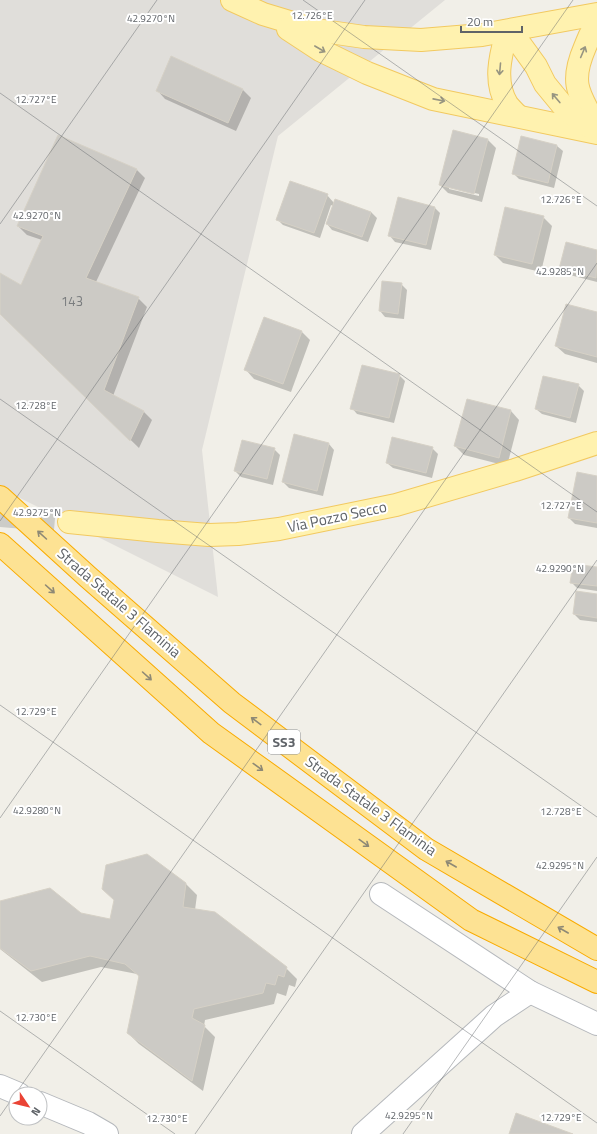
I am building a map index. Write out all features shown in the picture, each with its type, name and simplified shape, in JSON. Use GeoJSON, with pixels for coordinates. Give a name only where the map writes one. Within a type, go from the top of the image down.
{"type":"FeatureCollection","features":[{"type":"Feature","properties":{"kind":"highway","name":"Strada Statale 3 Flaminia"},"geometry":{"type":"LineString","coordinates":[[0,497],[88,577],[244,712],[426,849],[597,949]]}},
{"type":"Feature","properties":{"kind":"highway","name":"SS3"},"geometry":{"type":"LineString","coordinates":[[0,544],[211,733],[471,920],[597,982]]}},
{"type":"Feature","properties":{"kind":"main road"},"geometry":{"type":"LineString","coordinates":[[232,0],[263,14],[316,30],[364,37],[421,40],[482,35],[597,14]]}},
{"type":"Feature","properties":{"kind":"main road"},"geometry":{"type":"LineString","coordinates":[[263,14],[320,50],[367,73],[433,99],[597,132]]}},
{"type":"Feature","properties":{"kind":"main road"},"geometry":{"type":"LineString","coordinates":[[597,25],[587,42],[579,62],[577,81],[579,93],[597,127]]}},
{"type":"Feature","properties":{"kind":"main road"},"geometry":{"type":"LineString","coordinates":[[507,31],[501,55],[499,75],[502,93],[508,105],[518,116]]}},
{"type":"Feature","properties":{"kind":"main road"},"geometry":{"type":"LineString","coordinates":[[507,31],[515,37],[536,66],[545,84],[568,112],[597,132]]}},
{"type":"Feature","properties":{"kind":"main road","name":"Via Pozzo Secco"},"geometry":{"type":"LineString","coordinates":[[69,522],[209,535],[279,530],[396,505],[515,470],[597,443]]}},
{"type":"Feature","properties":{"kind":"street"},"geometry":{"type":"LineString","coordinates":[[381,894],[530,992],[597,1024]]}},
{"type":"Feature","properties":{"kind":"street"},"geometry":{"type":"LineString","coordinates":[[363,1134],[494,1016],[530,992]]}},
{"type":"Feature","properties":{"kind":"street"},"geometry":{"type":"LineString","coordinates":[[48,1106],[88,1123],[107,1134]]}},
{"type":"Feature","properties":{"kind":"shaded area"},"geometry":{"type":"Polygon","coordinates":[[[0,0],[445,0],[278,136],[202,450],[218,597],[0,488],[0,0]]]}},
{"type":"Feature","properties":{"kind":"building"},"geometry":{"type":"Polygon","coordinates":[[[171,56],[243,89],[228,123],[156,91],[171,56]]]}},
{"type":"Feature","properties":{"kind":"building"},"geometry":{"type":"Polygon","coordinates":[[[453,130],[488,139],[474,194],[439,185],[453,130]]]}},
{"type":"Feature","properties":{"kind":"building"},"geometry":{"type":"Polygon","coordinates":[[[58,135],[137,169],[86,278],[139,297],[104,390],[144,411],[130,441],[0,314],[0,273],[21,285],[43,236],[17,226],[58,135]]]}},
{"type":"Feature","properties":{"kind":"building"},"geometry":{"type":"Polygon","coordinates":[[[521,136],[557,145],[548,183],[512,174],[521,136]]]}},
{"type":"Feature","properties":{"kind":"building"},"geometry":{"type":"Polygon","coordinates":[[[290,181],[328,194],[314,233],[276,220],[290,181]]]}},
{"type":"Feature","properties":{"kind":"building"},"geometry":{"type":"Polygon","coordinates":[[[398,197],[435,207],[426,245],[388,236],[398,197]]]}},
{"type":"Feature","properties":{"kind":"building"},"geometry":{"type":"Polygon","coordinates":[[[335,199],[371,212],[362,237],[326,224],[335,199]]]}},
{"type":"Feature","properties":{"kind":"building"},"geometry":{"type":"Polygon","coordinates":[[[505,207],[544,216],[532,264],[494,255],[505,207]]]}},
{"type":"Feature","properties":{"kind":"building"},"geometry":{"type":"Polygon","coordinates":[[[566,242],[597,250],[596,278],[559,269],[566,242]]]}},
{"type":"Feature","properties":{"kind":"building"},"geometry":{"type":"Polygon","coordinates":[[[382,281],[402,283],[398,314],[379,311],[382,281]]]}},
{"type":"Feature","properties":{"kind":"building"},"geometry":{"type":"Polygon","coordinates":[[[566,304],[597,312],[597,357],[555,346],[566,304]]]}},
{"type":"Feature","properties":{"kind":"building"},"geometry":{"type":"Polygon","coordinates":[[[264,317],[302,331],[283,384],[244,370],[264,317]]]}},
{"type":"Feature","properties":{"kind":"building"},"geometry":{"type":"Polygon","coordinates":[[[362,365],[400,374],[389,418],[350,409],[362,365]]]}},
{"type":"Feature","properties":{"kind":"building"},"geometry":{"type":"Polygon","coordinates":[[[543,376],[579,384],[570,418],[535,409],[543,376]]]}},
{"type":"Feature","properties":{"kind":"building"},"geometry":{"type":"Polygon","coordinates":[[[467,399],[511,410],[499,458],[454,446],[467,399]]]}},
{"type":"Feature","properties":{"kind":"building"},"geometry":{"type":"Polygon","coordinates":[[[294,434],[329,443],[317,491],[282,482],[294,434]]]}},
{"type":"Feature","properties":{"kind":"building"},"geometry":{"type":"Polygon","coordinates":[[[392,437],[433,447],[426,473],[386,463],[392,437]]]}},
{"type":"Feature","properties":{"kind":"building"},"geometry":{"type":"Polygon","coordinates":[[[242,440],[275,448],[267,479],[234,471],[242,440]]]}},
{"type":"Feature","properties":{"kind":"building"},"geometry":{"type":"Polygon","coordinates":[[[577,472],[597,476],[597,523],[568,518],[577,472]]]}},
{"type":"Feature","properties":{"kind":"building"},"geometry":{"type":"Polygon","coordinates":[[[573,564],[597,567],[597,586],[570,583],[573,564]]]}},
{"type":"Feature","properties":{"kind":"building"},"geometry":{"type":"Polygon","coordinates":[[[576,591],[597,594],[597,618],[573,614],[576,591]]]}},
{"type":"Feature","properties":{"kind":"building"},"geometry":{"type":"Polygon","coordinates":[[[147,854],[186,883],[183,907],[215,912],[287,967],[284,977],[278,975],[275,985],[266,983],[263,993],[194,1009],[192,1018],[205,1025],[192,1081],[127,1033],[139,976],[125,964],[90,956],[31,971],[0,948],[0,901],[50,888],[81,913],[110,919],[114,900],[102,889],[106,865],[147,854]]]}},
{"type":"Feature","properties":{"kind":"building"},"geometry":{"type":"Polygon","coordinates":[[[516,1113],[573,1134],[509,1134],[516,1113]]]}},
{"type":"Feature","properties":{"kind":"tunnel"},"geometry":{"type":"LineString","coordinates":[[0,516],[69,522]]}}]}
